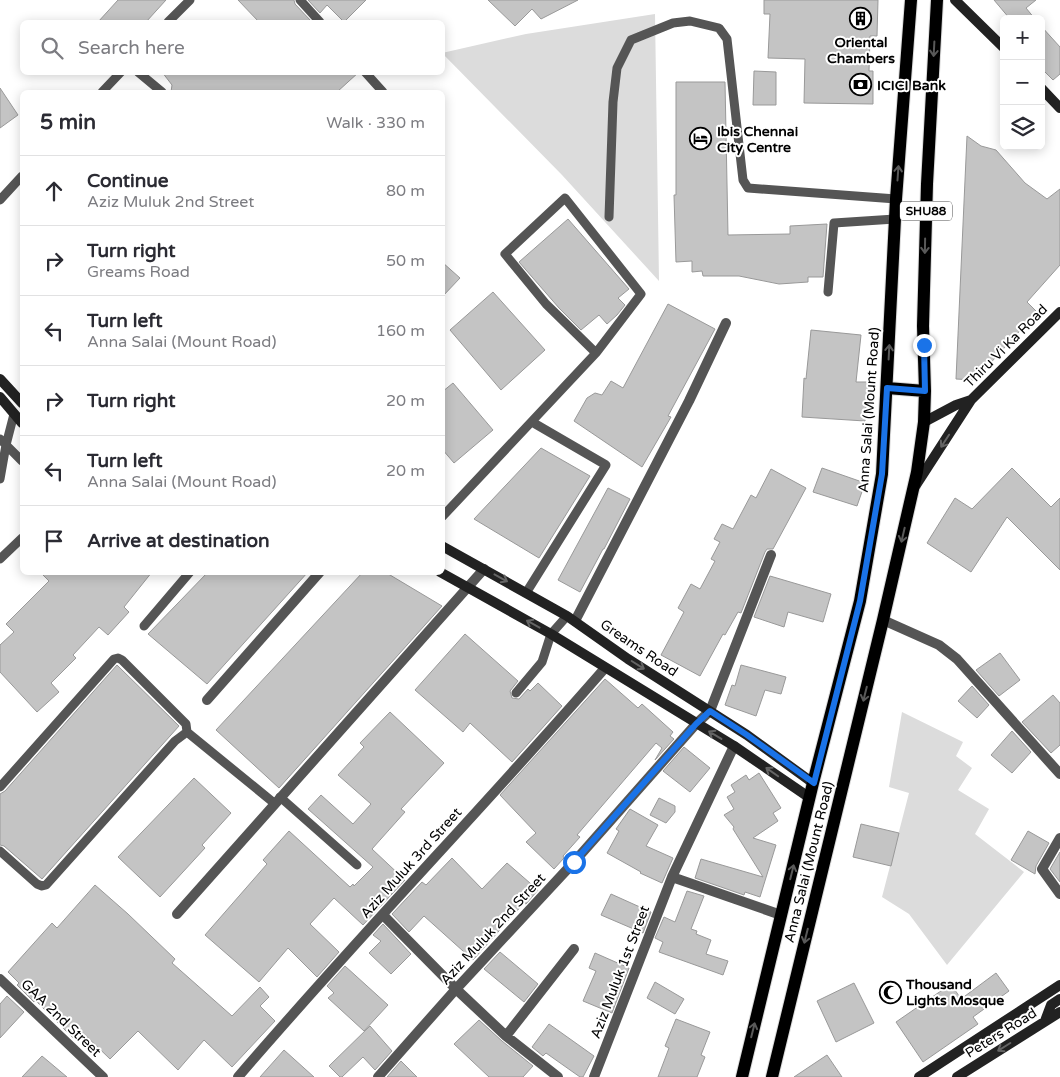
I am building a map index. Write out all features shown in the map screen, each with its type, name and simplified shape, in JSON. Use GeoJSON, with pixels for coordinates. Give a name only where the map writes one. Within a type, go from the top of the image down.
{"type":"FeatureCollection","features":[{"type":"Feature","properties":{"kind":"main road","name":"Anna Salai (Mount Road)"},"geometry":{"type":"LineString","coordinates":[[742,1077],[860,601],[882,474],[896,199],[911,0]]}},
{"type":"Feature","properties":{"kind":"main road","name":"Anna Salai (Mount Road)"},"geometry":{"type":"LineString","coordinates":[[772,1077],[914,488],[924,422],[923,326],[927,184],[937,0]]}},
{"type":"Feature","properties":{"kind":"main road"},"geometry":{"type":"LineString","coordinates":[[887,388],[925,391]]}},
{"type":"Feature","properties":{"kind":"street"},"geometry":{"type":"LineString","coordinates":[[955,0],[1000,44]]}},
{"type":"Feature","properties":{"kind":"street"},"geometry":{"type":"LineString","coordinates":[[1045,92],[1060,108]]}},
{"type":"Feature","properties":{"kind":"street","name":"Thiru Vi Ka Road"},"geometry":{"type":"LineString","coordinates":[[972,400],[1060,312]]}},
{"type":"Feature","properties":{"kind":"street"},"geometry":{"type":"LineString","coordinates":[[571,619],[689,401],[726,323]]}},
{"type":"Feature","properties":{"kind":"street"},"geometry":{"type":"LineString","coordinates":[[0,379],[20,401]]}},
{"type":"Feature","properties":{"kind":"street"},"geometry":{"type":"LineString","coordinates":[[0,398],[20,422]]}},
{"type":"Feature","properties":{"kind":"street"},"geometry":{"type":"LineString","coordinates":[[924,422],[956,405],[972,400]]}},
{"type":"Feature","properties":{"kind":"street"},"geometry":{"type":"LineString","coordinates":[[914,488],[972,400]]}},
{"type":"Feature","properties":{"kind":"street","name":"Greams Road"},"geometry":{"type":"LineString","coordinates":[[445,548],[571,619],[628,659],[747,735],[814,783]]}},
{"type":"Feature","properties":{"kind":"street"},"geometry":{"type":"LineString","coordinates":[[710,711],[771,555]]}},
{"type":"Feature","properties":{"kind":"street"},"geometry":{"type":"LineString","coordinates":[[177,914],[484,569]]}},
{"type":"Feature","properties":{"kind":"street"},"geometry":{"type":"LineString","coordinates":[[207,700],[317,575]]}},
{"type":"Feature","properties":{"kind":"street"},"geometry":{"type":"LineString","coordinates":[[445,575],[551,634],[734,746],[810,798]]}},
{"type":"Feature","properties":{"kind":"street"},"geometry":{"type":"LineString","coordinates":[[883,620],[939,645],[957,659],[1060,774]]}},
{"type":"Feature","properties":{"kind":"street","name":"Aziz Muluk 3rd Street"},"geometry":{"type":"LineString","coordinates":[[238,1077],[605,668]]}},
{"type":"Feature","properties":{"kind":"street","name":"Aziz Muluk 2nd Street"},"geometry":{"type":"LineString","coordinates":[[378,1077],[456,989],[574,862],[696,724],[710,711]]}},
{"type":"Feature","properties":{"kind":"street","name":"Aziz Muluk 1st Street"},"geometry":{"type":"LineString","coordinates":[[594,1077],[672,877],[734,746]]}},
{"type":"Feature","properties":{"kind":"street"},"geometry":{"type":"LineString","coordinates":[[1060,838],[1042,868],[1060,894]]}},
{"type":"Feature","properties":{"kind":"street"},"geometry":{"type":"LineString","coordinates":[[672,877],[781,915]]}},
{"type":"Feature","properties":{"kind":"street"},"geometry":{"type":"LineString","coordinates":[[383,915],[456,989],[506,1036],[558,1077]]}},
{"type":"Feature","properties":{"kind":"street"},"geometry":{"type":"LineString","coordinates":[[506,1036],[574,949]]}},
{"type":"Feature","properties":{"kind":"street","name":"GAA 2nd Street"},"geometry":{"type":"LineString","coordinates":[[0,979],[100,1076]]}},
{"type":"Feature","properties":{"kind":"street","name":"Peters Road"},"geometry":{"type":"LineString","coordinates":[[919,1077],[1060,985]]}},
{"type":"Feature","properties":{"kind":"street"},"geometry":{"type":"LineString","coordinates":[[1030,1005],[1057,1005]]}},
{"type":"Feature","properties":{"kind":"street","name":"Peters Road"},"geometry":{"type":"LineString","coordinates":[[957,1077],[1045,1021],[1057,1005]]}},
{"type":"Feature","properties":{"kind":"lane"},"geometry":{"type":"LineString","coordinates":[[170,20],[190,0]]}},
{"type":"Feature","properties":{"kind":"lane"},"geometry":{"type":"LineString","coordinates":[[300,0],[318,20]]}},
{"type":"Feature","properties":{"kind":"lane"},"geometry":{"type":"LineString","coordinates":[[609,217],[613,102],[617,68],[631,40],[673,24],[690,21],[719,28],[727,40],[743,180],[748,188],[896,199]]}},
{"type":"Feature","properties":{"kind":"lane"},"geometry":{"type":"LineString","coordinates":[[104,90],[118,75]]}},
{"type":"Feature","properties":{"kind":"lane"},"geometry":{"type":"LineString","coordinates":[[142,75],[160,90]]}},
{"type":"Feature","properties":{"kind":"lane"},"geometry":{"type":"LineString","coordinates":[[368,75],[381,90]]}},
{"type":"Feature","properties":{"kind":"lane"},"geometry":{"type":"LineString","coordinates":[[0,200],[20,178]]}},
{"type":"Feature","properties":{"kind":"lane"},"geometry":{"type":"LineString","coordinates":[[445,514],[596,353],[641,294],[565,198],[504,254],[546,304],[596,353]]}},
{"type":"Feature","properties":{"kind":"lane"},"geometry":{"type":"LineString","coordinates":[[828,292],[834,223],[895,220]]}},
{"type":"Feature","properties":{"kind":"lane"},"geometry":{"type":"LineString","coordinates":[[0,479],[3,442],[14,414]]}},
{"type":"Feature","properties":{"kind":"lane"},"geometry":{"type":"LineString","coordinates":[[526,593],[606,465],[532,422]]}},
{"type":"Feature","properties":{"kind":"lane"},"geometry":{"type":"LineString","coordinates":[[3,442],[20,459]]}},
{"type":"Feature","properties":{"kind":"lane"},"geometry":{"type":"LineString","coordinates":[[0,559],[20,540]]}},
{"type":"Feature","properties":{"kind":"lane"},"geometry":{"type":"LineString","coordinates":[[144,626],[187,575]]}},
{"type":"Feature","properties":{"kind":"lane"},"geometry":{"type":"LineString","coordinates":[[516,693],[542,662],[551,634],[571,619]]}},
{"type":"Feature","properties":{"kind":"lane"},"geometry":{"type":"LineString","coordinates":[[0,786],[114,659],[118,658],[186,724],[187,732],[277,800],[357,865]]}},
{"type":"Feature","properties":{"kind":"lane"},"geometry":{"type":"LineString","coordinates":[[0,850],[38,884],[46,885],[175,741],[187,732]]}},
{"type":"Feature","properties":{"kind":"shaded area"},"geometry":{"type":"Polygon","coordinates":[[[655,14],[659,281],[562,175],[445,56],[445,52],[526,34],[655,14]]]}},
{"type":"Feature","properties":{"kind":"shaded area"},"geometry":{"type":"Polygon","coordinates":[[[902,712],[963,742],[956,756],[972,768],[958,790],[989,809],[975,834],[1024,872],[947,965],[909,914],[882,897],[909,793],[889,787],[902,712]]]}},
{"type":"Feature","properties":{"kind":"building"},"geometry":{"type":"Polygon","coordinates":[[[118,0],[166,0],[148,20],[100,20],[118,0]]]}},
{"type":"Feature","properties":{"kind":"building"},"geometry":{"type":"Polygon","coordinates":[[[238,0],[294,0],[295,4],[310,20],[257,20],[238,0]]]}},
{"type":"Feature","properties":{"kind":"building"},"geometry":{"type":"Polygon","coordinates":[[[308,0],[366,0],[346,20],[342,20],[327,5],[320,13],[308,0]]]}},
{"type":"Feature","properties":{"kind":"building"},"geometry":{"type":"Polygon","coordinates":[[[488,0],[578,0],[541,19],[532,9],[515,26],[488,0]]]}},
{"type":"Feature","properties":{"kind":"building"},"geometry":{"type":"Polygon","coordinates":[[[764,0],[878,0],[877,36],[870,36],[869,71],[873,71],[873,104],[804,103],[805,59],[768,58],[770,14],[764,14],[764,0]]]}},
{"type":"Feature","properties":{"kind":"building"},"geometry":{"type":"Polygon","coordinates":[[[994,0],[1036,0],[1026,8],[1032,15],[1007,15],[994,0]]]}},
{"type":"Feature","properties":{"kind":"building"},"geometry":{"type":"Polygon","coordinates":[[[1045,30],[1060,47],[1060,74],[1053,80],[1045,72],[1045,30]]]}},
{"type":"Feature","properties":{"kind":"building"},"geometry":{"type":"Polygon","coordinates":[[[754,71],[776,72],[776,105],[753,105],[754,71]]]}},
{"type":"Feature","properties":{"kind":"building"},"geometry":{"type":"Polygon","coordinates":[[[164,75],[356,75],[339,90],[171,90],[172,85],[164,75]]]}},
{"type":"Feature","properties":{"kind":"building","name":"Ibis Chennai City Centre"},"geometry":{"type":"Polygon","coordinates":[[[676,82],[725,82],[728,235],[790,234],[790,226],[827,224],[823,277],[808,277],[808,282],[779,284],[739,276],[703,276],[702,271],[692,272],[692,261],[676,262],[674,195],[676,195],[676,82]]]}},
{"type":"Feature","properties":{"kind":"building"},"geometry":{"type":"Polygon","coordinates":[[[0,88],[18,115],[0,128],[0,88]]]}},
{"type":"Feature","properties":{"kind":"building"},"geometry":{"type":"Polygon","coordinates":[[[967,136],[981,146],[996,150],[1025,183],[1047,199],[1060,189],[1060,265],[1027,302],[1037,312],[975,380],[956,379],[967,136]]]}},
{"type":"Feature","properties":{"kind":"building"},"geometry":{"type":"Polygon","coordinates":[[[568,219],[629,289],[618,298],[625,305],[607,324],[599,315],[581,330],[519,262],[568,219]]]}},
{"type":"Feature","properties":{"kind":"building"},"geometry":{"type":"Polygon","coordinates":[[[445,265],[460,278],[445,294],[445,265]]]}},
{"type":"Feature","properties":{"kind":"building"},"geometry":{"type":"Polygon","coordinates":[[[493,292],[545,350],[501,390],[450,330],[493,292]]]}},
{"type":"Feature","properties":{"kind":"building"},"geometry":{"type":"Polygon","coordinates":[[[668,304],[715,329],[668,416],[671,417],[642,467],[574,421],[587,398],[595,393],[602,395],[611,381],[623,388],[668,304]]]}},
{"type":"Feature","properties":{"kind":"building"},"geometry":{"type":"Polygon","coordinates":[[[811,330],[861,335],[856,382],[868,382],[865,421],[802,417],[804,378],[806,379],[811,330]]]}},
{"type":"Feature","properties":{"kind":"building"},"geometry":{"type":"Polygon","coordinates":[[[453,383],[493,430],[454,463],[445,452],[445,390],[453,383]]]}},
{"type":"Feature","properties":{"kind":"building"},"geometry":{"type":"Polygon","coordinates":[[[541,448],[590,476],[539,558],[474,519],[541,448]]]}},
{"type":"Feature","properties":{"kind":"building"},"geometry":{"type":"Polygon","coordinates":[[[822,468],[865,483],[857,506],[813,492],[822,468]]]}},
{"type":"Feature","properties":{"kind":"building"},"geometry":{"type":"Polygon","coordinates":[[[1012,468],[1051,507],[1060,498],[1060,570],[1007,517],[971,572],[927,543],[955,498],[972,509],[1012,468]]]}},
{"type":"Feature","properties":{"kind":"building"},"geometry":{"type":"Polygon","coordinates":[[[771,469],[806,488],[773,549],[767,549],[765,552],[741,613],[738,612],[725,635],[723,634],[700,676],[661,655],[684,612],[678,608],[691,584],[700,589],[715,561],[711,559],[720,542],[714,539],[722,524],[733,529],[751,495],[756,498],[771,469]]]}},
{"type":"Feature","properties":{"kind":"building"},"geometry":{"type":"Polygon","coordinates":[[[608,488],[630,499],[580,592],[558,580],[608,488]]]}},
{"type":"Feature","properties":{"kind":"building"},"geometry":{"type":"Polygon","coordinates":[[[43,575],[150,575],[124,607],[129,612],[108,635],[99,627],[73,655],[76,658],[51,683],[59,692],[37,712],[0,672],[0,645],[14,632],[6,624],[49,581],[43,575]]]}},
{"type":"Feature","properties":{"kind":"building"},"geometry":{"type":"Polygon","coordinates":[[[205,575],[305,575],[207,684],[148,634],[205,575]]]}},
{"type":"Feature","properties":{"kind":"building"},"geometry":{"type":"Polygon","coordinates":[[[360,575],[390,575],[442,606],[279,788],[216,730],[360,575]]]}},
{"type":"Feature","properties":{"kind":"building"},"geometry":{"type":"Polygon","coordinates":[[[770,576],[831,594],[823,622],[788,612],[784,627],[754,617],[770,576]]]}},
{"type":"Feature","properties":{"kind":"building"},"geometry":{"type":"Polygon","coordinates":[[[465,634],[518,681],[510,691],[512,698],[519,699],[528,689],[530,691],[538,683],[562,706],[512,762],[470,723],[463,732],[415,690],[465,634]]]}},
{"type":"Feature","properties":{"kind":"building"},"geometry":{"type":"Polygon","coordinates":[[[1000,653],[1020,680],[999,696],[976,670],[1000,653]]]}},
{"type":"Feature","properties":{"kind":"building"},"geometry":{"type":"Polygon","coordinates":[[[117,665],[179,726],[42,879],[4,846],[0,845],[0,794],[5,791],[117,665]]]}},
{"type":"Feature","properties":{"kind":"building"},"geometry":{"type":"Polygon","coordinates":[[[741,665],[786,677],[781,694],[765,690],[756,716],[725,705],[732,685],[735,686],[741,665]]]}},
{"type":"Feature","properties":{"kind":"building"},"geometry":{"type":"Polygon","coordinates":[[[605,679],[638,708],[642,704],[673,732],[670,736],[674,739],[655,760],[662,748],[656,743],[577,835],[580,837],[554,869],[526,842],[536,833],[500,795],[605,679]]]}},
{"type":"Feature","properties":{"kind":"building"},"geometry":{"type":"Polygon","coordinates":[[[972,686],[989,705],[977,718],[958,701],[972,686]]]}},
{"type":"Feature","properties":{"kind":"building"},"geometry":{"type":"Polygon","coordinates":[[[1053,695],[1060,703],[1060,745],[1051,753],[1022,722],[1053,695]]]}},
{"type":"Feature","properties":{"kind":"building"},"geometry":{"type":"Polygon","coordinates":[[[390,712],[444,763],[401,809],[405,812],[372,849],[405,880],[363,925],[334,898],[310,924],[339,952],[317,977],[288,948],[259,982],[205,935],[267,864],[263,860],[289,831],[350,887],[353,884],[354,886],[373,867],[308,809],[321,795],[353,824],[371,804],[338,775],[364,747],[360,743],[390,712]]]}},
{"type":"Feature","properties":{"kind":"building"},"geometry":{"type":"Polygon","coordinates":[[[1012,731],[1031,752],[1012,773],[991,755],[1012,731]]]}},
{"type":"Feature","properties":{"kind":"building"},"geometry":{"type":"Polygon","coordinates":[[[684,747],[710,768],[690,792],[663,771],[684,747]]]}},
{"type":"Feature","properties":{"kind":"building"},"geometry":{"type":"Polygon","coordinates":[[[759,773],[781,808],[773,813],[778,821],[753,838],[776,845],[760,897],[745,892],[744,895],[695,878],[701,859],[763,877],[733,829],[734,827],[724,815],[734,809],[727,797],[735,792],[731,785],[746,775],[749,780],[759,773]]]}},
{"type":"Feature","properties":{"kind":"building"},"geometry":{"type":"Polygon","coordinates":[[[194,778],[231,813],[202,845],[205,848],[160,897],[118,857],[194,778]]]}},
{"type":"Feature","properties":{"kind":"building"},"geometry":{"type":"Polygon","coordinates":[[[659,798],[675,806],[675,812],[666,823],[650,815],[659,798]]]}},
{"type":"Feature","properties":{"kind":"building"},"geometry":{"type":"Polygon","coordinates":[[[630,809],[658,825],[646,846],[673,858],[662,883],[640,873],[607,853],[619,831],[616,829],[630,809]]]}},
{"type":"Feature","properties":{"kind":"building"},"geometry":{"type":"Polygon","coordinates":[[[861,824],[899,833],[891,866],[853,857],[861,824]]]}},
{"type":"Feature","properties":{"kind":"building"},"geometry":{"type":"Polygon","coordinates":[[[1028,831],[1049,843],[1036,866],[1035,874],[1011,860],[1028,831]]]}},
{"type":"Feature","properties":{"kind":"building"},"geometry":{"type":"Polygon","coordinates":[[[1060,852],[1060,882],[1050,869],[1060,852]]]}},
{"type":"Feature","properties":{"kind":"building"},"geometry":{"type":"Polygon","coordinates":[[[452,858],[482,889],[507,863],[538,890],[473,960],[424,916],[409,932],[392,914],[422,882],[426,885],[452,858]]]}},
{"type":"Feature","properties":{"kind":"building"},"geometry":{"type":"Polygon","coordinates":[[[95,885],[175,959],[172,963],[232,1016],[260,987],[269,997],[260,1006],[275,1021],[232,1067],[204,1040],[178,1070],[138,1031],[110,1059],[80,1030],[73,1038],[17,985],[19,983],[8,972],[52,923],[57,928],[95,885]]]}},
{"type":"Feature","properties":{"kind":"building"},"geometry":{"type":"Polygon","coordinates":[[[687,891],[704,896],[691,929],[697,931],[696,934],[711,940],[706,954],[728,961],[723,975],[659,952],[663,942],[655,938],[664,917],[675,922],[687,891]]]}},
{"type":"Feature","properties":{"kind":"building"},"geometry":{"type":"Polygon","coordinates":[[[611,894],[651,912],[643,933],[601,915],[611,894]]]}},
{"type":"Feature","properties":{"kind":"building"},"geometry":{"type":"Polygon","coordinates":[[[383,924],[411,954],[391,974],[369,953],[381,941],[373,935],[383,924]]]}},
{"type":"Feature","properties":{"kind":"building"},"geometry":{"type":"Polygon","coordinates":[[[500,952],[538,984],[524,1002],[484,969],[500,952]]]}},
{"type":"Feature","properties":{"kind":"building"},"geometry":{"type":"Polygon","coordinates":[[[595,953],[629,968],[612,1013],[583,1001],[596,971],[589,968],[595,953]]]}},
{"type":"Feature","properties":{"kind":"building"},"geometry":{"type":"Polygon","coordinates":[[[345,966],[388,1005],[364,1031],[328,998],[334,993],[327,986],[345,966]]]}},
{"type":"Feature","properties":{"kind":"building"},"geometry":{"type":"Polygon","coordinates":[[[996,973],[1009,991],[973,1017],[978,1024],[923,1062],[896,1022],[951,984],[961,999],[996,973]]]}},
{"type":"Feature","properties":{"kind":"building"},"geometry":{"type":"Polygon","coordinates":[[[655,982],[684,999],[675,1014],[647,998],[655,982]]]}},
{"type":"Feature","properties":{"kind":"building"},"geometry":{"type":"Polygon","coordinates":[[[854,983],[874,1023],[836,1042],[817,1001],[854,983]]]}},
{"type":"Feature","properties":{"kind":"building"},"geometry":{"type":"Polygon","coordinates":[[[7,996],[24,1012],[0,1038],[0,1004],[7,996]]]}},
{"type":"Feature","properties":{"kind":"building"},"geometry":{"type":"Polygon","coordinates":[[[676,1019],[710,1032],[701,1055],[705,1057],[697,1077],[658,1077],[669,1048],[665,1046],[676,1019]]]}},
{"type":"Feature","properties":{"kind":"building"},"geometry":{"type":"Polygon","coordinates":[[[479,1020],[533,1066],[523,1077],[489,1077],[454,1044],[479,1020]]]}},
{"type":"Feature","properties":{"kind":"building"},"geometry":{"type":"Polygon","coordinates":[[[549,1024],[594,1056],[583,1077],[580,1077],[546,1053],[543,1056],[532,1047],[549,1024]]]}},
{"type":"Feature","properties":{"kind":"building"},"geometry":{"type":"Polygon","coordinates":[[[370,1026],[392,1051],[375,1070],[363,1057],[340,1077],[329,1066],[370,1026]]]}},
{"type":"Feature","properties":{"kind":"building"},"geometry":{"type":"Polygon","coordinates":[[[284,1050],[314,1077],[260,1077],[284,1050]]]}},
{"type":"Feature","properties":{"kind":"building"},"geometry":{"type":"Polygon","coordinates":[[[827,1055],[842,1077],[794,1077],[827,1055]]]}},
{"type":"Feature","properties":{"kind":"building"},"geometry":{"type":"Polygon","coordinates":[[[42,1056],[67,1077],[22,1077],[42,1056]]]}},
{"type":"Feature","properties":{"kind":"building"},"geometry":{"type":"Polygon","coordinates":[[[401,1061],[417,1077],[387,1077],[401,1061]]]}},
{"type":"Feature","properties":{"kind":"place","name":"Oriental Chambers"},"geometry":{"type":"Point","coordinates":[861,19]}},
{"type":"Feature","properties":{"kind":"place","name":"ICICI Bank"},"geometry":{"type":"Point","coordinates":[861,85]}},
{"type":"Feature","properties":{"kind":"place","name":"Ibis Chennai City Centre"},"geometry":{"type":"Point","coordinates":[701,139]}},
{"type":"Feature","properties":{"kind":"place","name":"Thousand Lights Mosque"},"geometry":{"type":"Point","coordinates":[890,992]}},
{"type":"Feature","properties":{"kind":"route"},"geometry":{"type":"LineString","coordinates":[[574,862],[696,724],[710,711],[814,783],[860,601],[882,474],[887,388],[925,391],[924,345]]}}]}
